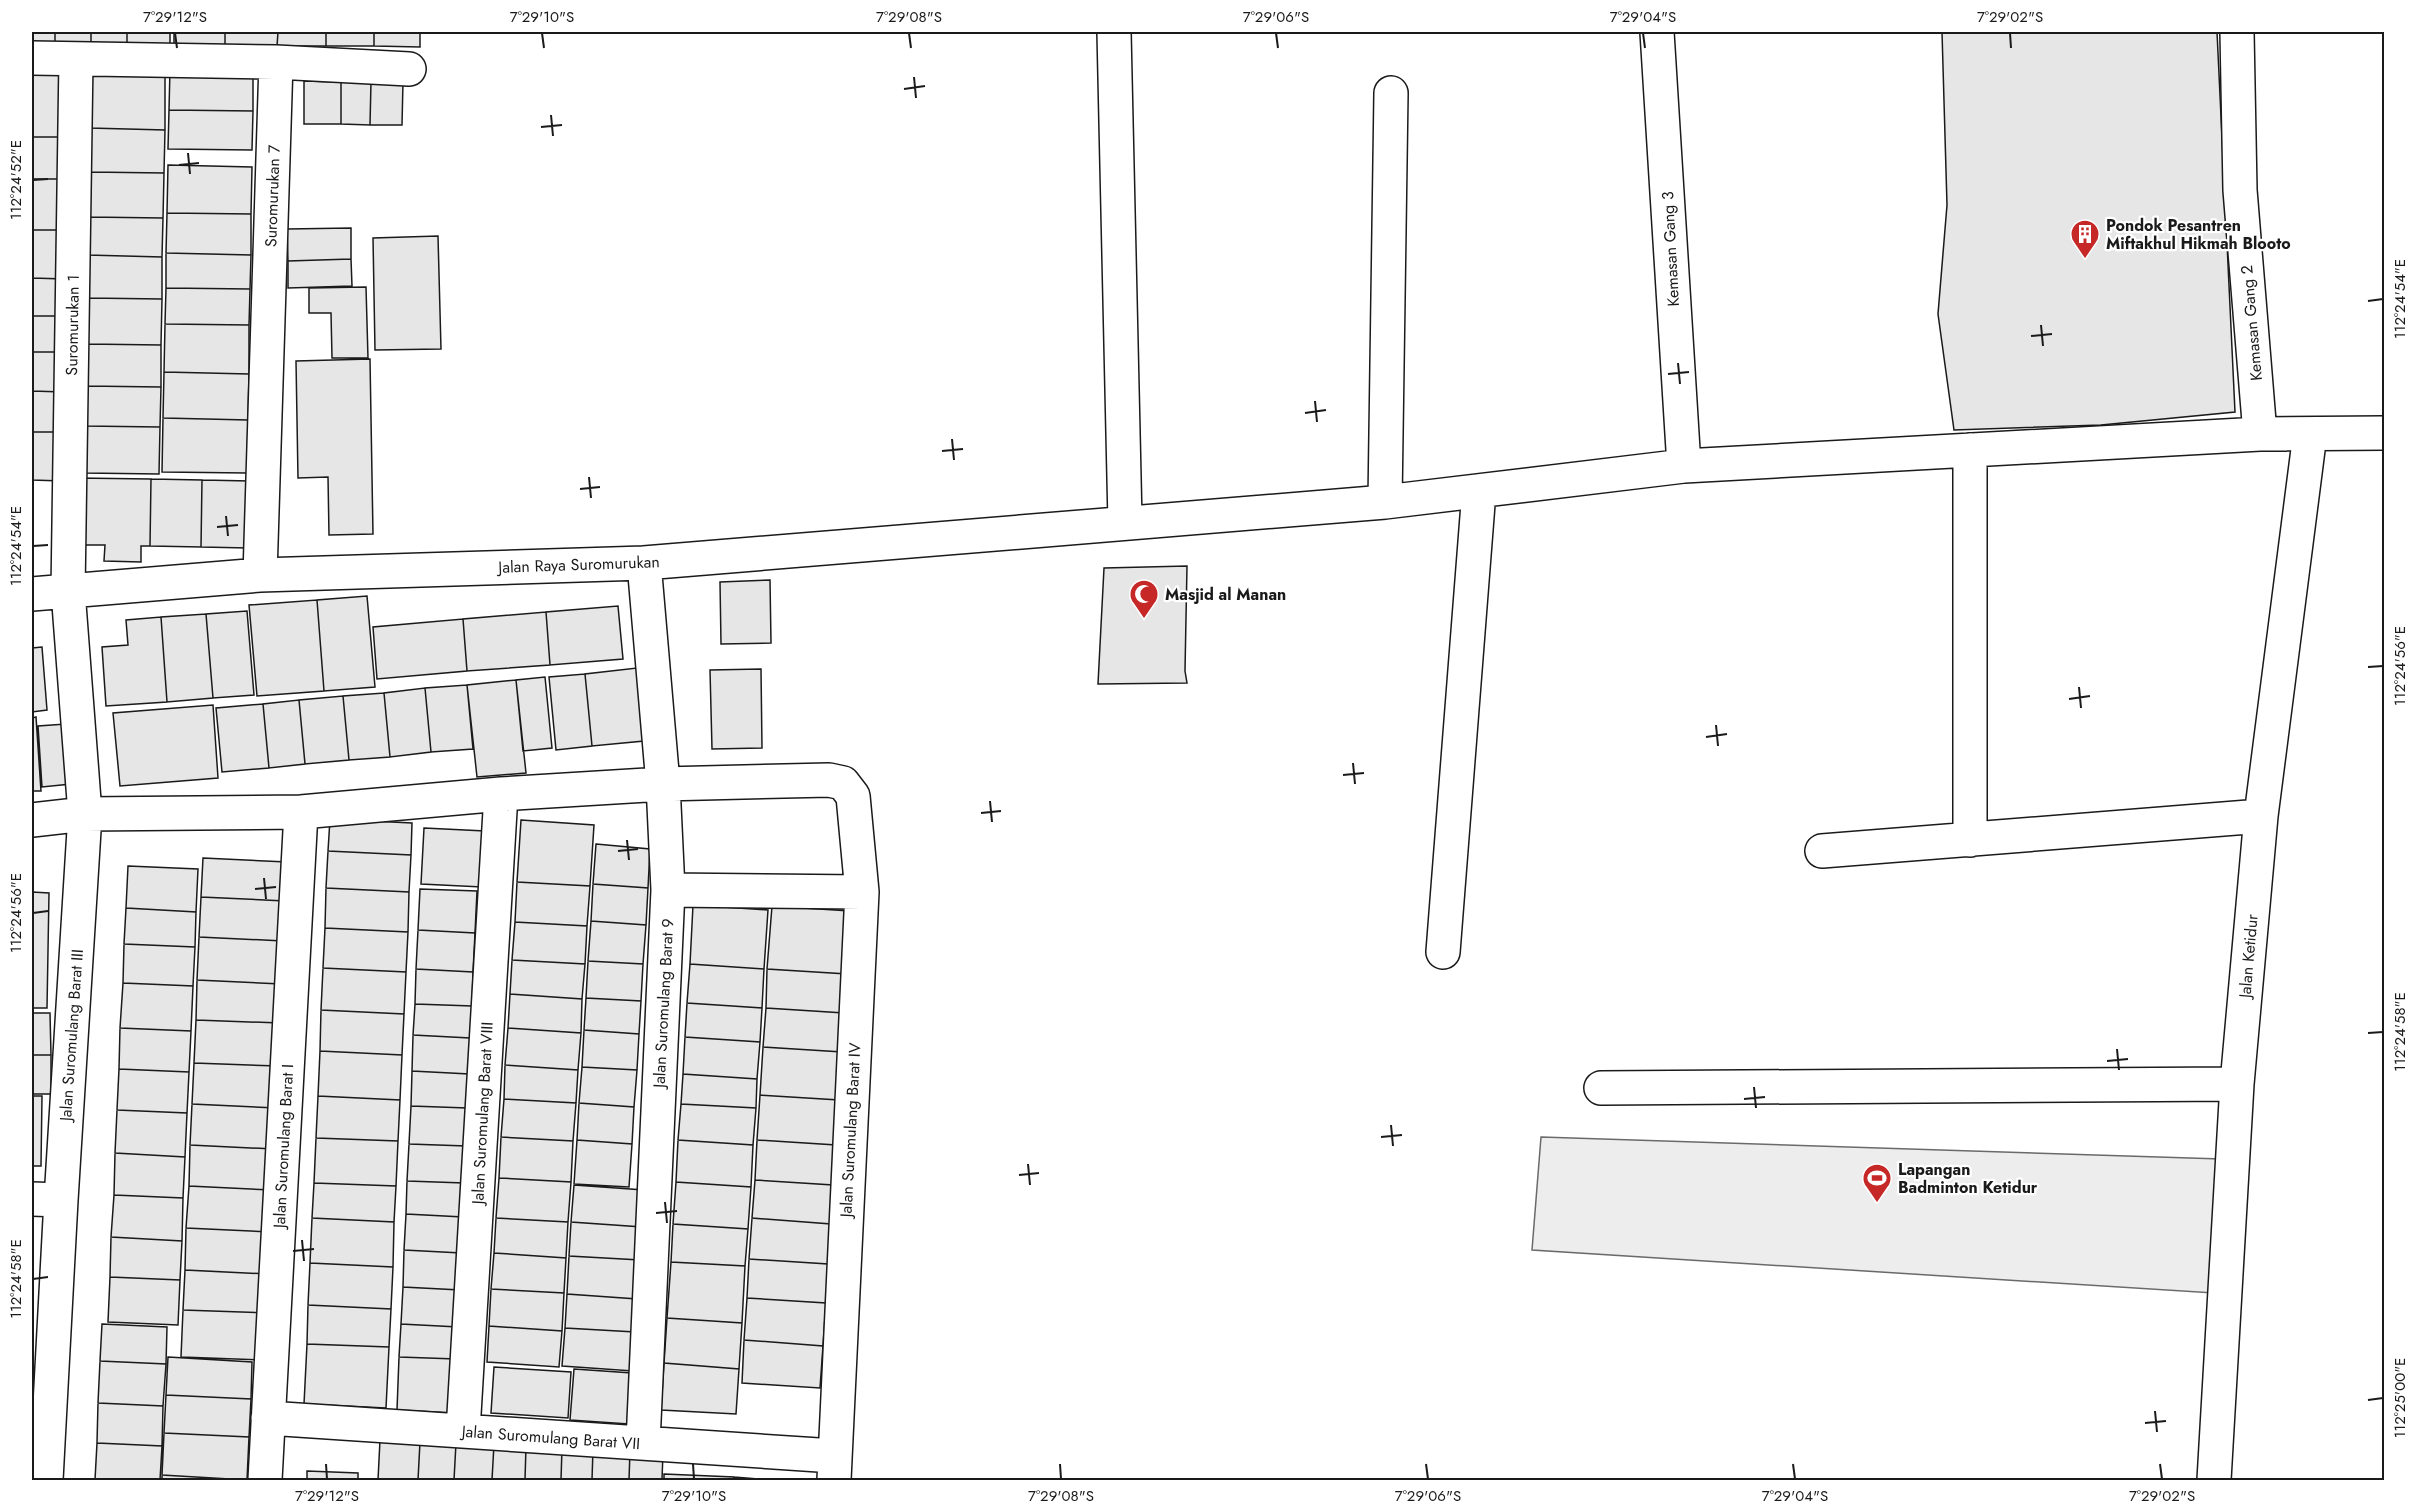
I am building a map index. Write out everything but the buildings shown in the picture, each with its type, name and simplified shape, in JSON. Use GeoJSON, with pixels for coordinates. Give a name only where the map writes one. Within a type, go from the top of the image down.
{"type":"FeatureCollection","features":[{"type":"Feature","properties":{"kind":"street"},"geometry":{"type":"LineString","coordinates":[[1114,32],[1125,522]]}},
{"type":"Feature","properties":{"kind":"street","name":"Kemasan Gang 3"},"geometry":{"type":"LineString","coordinates":[[1657,32],[1683,466]]}},
{"type":"Feature","properties":{"kind":"street","name":"Kemasan Gang 2"},"geometry":{"type":"LineString","coordinates":[[2237,32],[2240,190],[2260,434]]}},
{"type":"Feature","properties":{"kind":"street"},"geometry":{"type":"LineString","coordinates":[[32,58],[276,62],[409,69]]}},
{"type":"Feature","properties":{"kind":"street","name":"Suromurukan 1"},"geometry":{"type":"LineString","coordinates":[[68,591],[76,59]]}},
{"type":"Feature","properties":{"kind":"street","name":"Suromurukan 7"},"geometry":{"type":"LineString","coordinates":[[260,575],[276,62]]}},
{"type":"Feature","properties":{"kind":"street"},"geometry":{"type":"LineString","coordinates":[[1385,502],[1391,93]]}},
{"type":"Feature","properties":{"kind":"street","name":"Jalan Raya Suromurukan"},"geometry":{"type":"LineString","coordinates":[[32,594],[260,575],[644,562],[1385,502],[1683,466],[2260,434],[2385,433]]}},
{"type":"Feature","properties":{"kind":"street","name":"Jalan Ketidur"},"geometry":{"type":"LineString","coordinates":[[2214,1480],[2237,1084],[2260,816],[2310,434]]}},
{"type":"Feature","properties":{"kind":"street"},"geometry":{"type":"LineString","coordinates":[[1970,450],[1970,840]]}},
{"type":"Feature","properties":{"kind":"street"},"geometry":{"type":"LineString","coordinates":[[1443,952],[1479,491]]}},
{"type":"Feature","properties":{"kind":"street","name":"Jalan Suromulang Barat 9"},"geometry":{"type":"LineString","coordinates":[[643,1443],[668,890],[663,784],[644,562]]}},
{"type":"Feature","properties":{"kind":"street","name":"Jalan Suromulang Barat III"},"geometry":{"type":"LineString","coordinates":[[46,1480],[46,1199],[85,814],[68,591]]}},
{"type":"Feature","properties":{"kind":"street","name":"Jalan Suromulang Barat IV"},"geometry":{"type":"LineString","coordinates":[[663,784],[829,780],[843,783],[853,796],[862,892],[834,1468]]}},
{"type":"Feature","properties":{"kind":"street"},"geometry":{"type":"LineString","coordinates":[[32,820],[85,814],[301,812],[501,794],[663,784]]}},
{"type":"Feature","properties":{"kind":"street","name":"Jalan Suromulang Barat VIII"},"geometry":{"type":"LineString","coordinates":[[463,1431],[501,794]]}},
{"type":"Feature","properties":{"kind":"street","name":"Jalan Suromulang Barat I"},"geometry":{"type":"LineString","coordinates":[[265,1480],[301,812]]}},
{"type":"Feature","properties":{"kind":"street"},"geometry":{"type":"LineString","coordinates":[[1822,851],[2260,816]]}},
{"type":"Feature","properties":{"kind":"street"},"geometry":{"type":"LineString","coordinates":[[668,890],[862,892]]}},
{"type":"Feature","properties":{"kind":"street"},"geometry":{"type":"LineString","coordinates":[[1601,1088],[2237,1084]]}},
{"type":"Feature","properties":{"kind":"street","name":"Jalan Suromulang Barat VII"},"geometry":{"type":"LineString","coordinates":[[268,1418],[643,1443],[834,1468]]}},
{"type":"Feature","properties":{"kind":"shaded area","name":"Lapangan Badminton Ketidur"},"geometry":{"type":"Polygon","coordinates":[[[1541,1137],[2221,1159],[2214,1293],[1532,1250],[1541,1137]]]}},
{"type":"Feature","properties":{"kind":"place","name":"Pondok Pesantren Miftakhul Hikmah Blooto"},"geometry":{"type":"Point","coordinates":[2085,260]}},
{"type":"Feature","properties":{"kind":"place","name":"Masjid al Manan"},"geometry":{"type":"Point","coordinates":[1144,620]}},
{"type":"Feature","properties":{"kind":"place","name":"Lapangan Badminton Ketidur"},"geometry":{"type":"Point","coordinates":[1877,1204]}}]}
